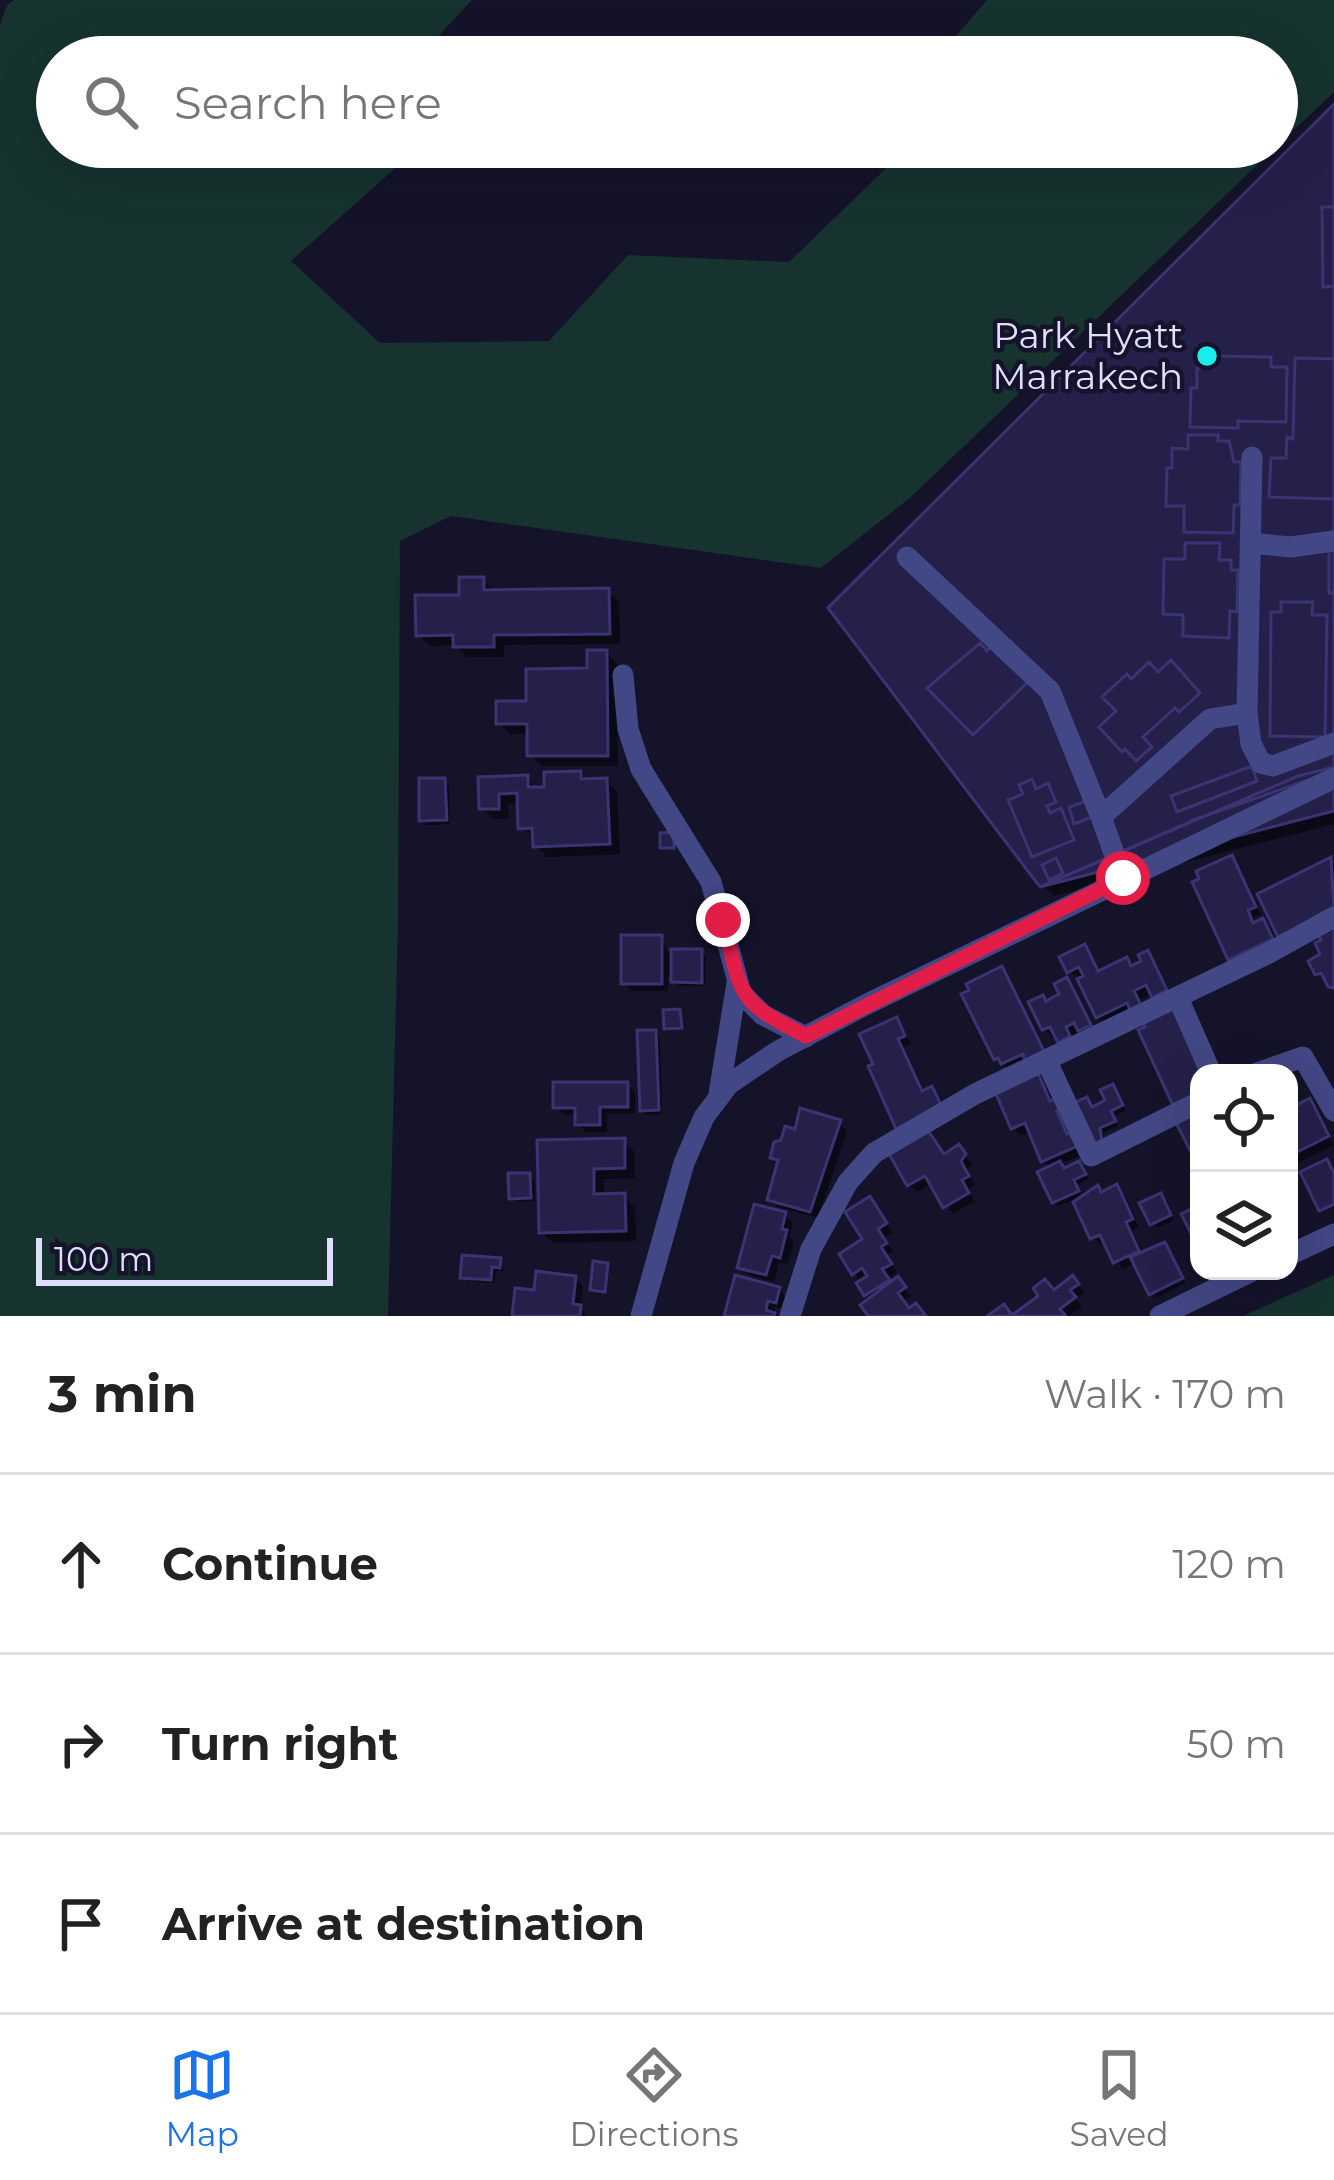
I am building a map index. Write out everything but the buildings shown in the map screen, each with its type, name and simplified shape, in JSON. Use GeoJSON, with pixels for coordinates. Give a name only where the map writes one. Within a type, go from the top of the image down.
{"type":"FeatureCollection","features":[{"type":"Feature","properties":{"kind":"street"},"geometry":{"type":"LineString","coordinates":[[1252,457],[1246,712],[1251,744],[1261,763],[1273,766],[1334,743]]}},
{"type":"Feature","properties":{"kind":"street"},"geometry":{"type":"LineString","coordinates":[[1250,543],[1291,547],[1334,541]]}},
{"type":"Feature","properties":{"kind":"street"},"geometry":{"type":"LineString","coordinates":[[907,557],[1050,691],[1123,878]]}},
{"type":"Feature","properties":{"kind":"street"},"geometry":{"type":"LineString","coordinates":[[623,675],[628,729],[640,769],[711,883],[737,983],[756,1010],[806,1036]]}},
{"type":"Feature","properties":{"kind":"street"},"geometry":{"type":"LineString","coordinates":[[1101,817],[1210,719],[1246,712]]}},
{"type":"Feature","properties":{"kind":"street"},"geometry":{"type":"LineString","coordinates":[[641,1316],[696,1132],[719,1094],[750,1068],[1123,878],[1334,778]]}},
{"type":"Feature","properties":{"kind":"street"},"geometry":{"type":"LineString","coordinates":[[790,1316],[811,1249],[848,1182],[874,1153],[976,1094],[1178,998],[1334,916]]}},
{"type":"Feature","properties":{"kind":"street"},"geometry":{"type":"LineString","coordinates":[[719,1094],[737,983]]}},
{"type":"Feature","properties":{"kind":"street"},"geometry":{"type":"LineString","coordinates":[[1178,998],[1207,1064]]}},
{"type":"Feature","properties":{"kind":"street"},"geometry":{"type":"LineString","coordinates":[[728,1028],[756,1010]]}},
{"type":"Feature","properties":{"kind":"street"},"geometry":{"type":"LineString","coordinates":[[1283,1064],[1303,1057],[1334,1111]]}},
{"type":"Feature","properties":{"kind":"street"},"geometry":{"type":"LineString","coordinates":[[1047,1062],[1091,1156],[1190,1106]]}},
{"type":"Feature","properties":{"kind":"street"},"geometry":{"type":"LineString","coordinates":[[1298,1251],[1334,1234]]}},
{"type":"Feature","properties":{"kind":"street"},"geometry":{"type":"LineString","coordinates":[[1160,1316],[1234,1280]]}},
{"type":"Feature","properties":{"kind":"green space"},"geometry":{"type":"Polygon","coordinates":[[[14,0],[472,0],[439,36],[36,36],[36,168],[395,168],[291,261],[380,343],[549,341],[628,255],[789,262],[886,168],[1254,168],[911,497],[821,568],[451,516],[400,541],[398,923],[388,1316],[0,1316],[0,25],[7,5],[14,0]]]}},
{"type":"Feature","properties":{"kind":"green space"},"geometry":{"type":"Polygon","coordinates":[[[987,0],[1334,0],[1334,92],[1298,126],[1298,36],[956,36],[987,0]]]}},
{"type":"Feature","properties":{"kind":"green space"},"geometry":{"type":"Polygon","coordinates":[[[1334,1275],[1334,1316],[1243,1316],[1334,1275]]]}},
{"type":"Feature","properties":{"kind":"place","name":"Park Hyatt Marrakech"},"geometry":{"type":"Point","coordinates":[1207,356]}},
{"type":"Feature","properties":{"kind":"route"},"geometry":{"type":"LineString","coordinates":[[723,920],[741,993],[763,1015],[806,1036],[1123,878]]}}]}
